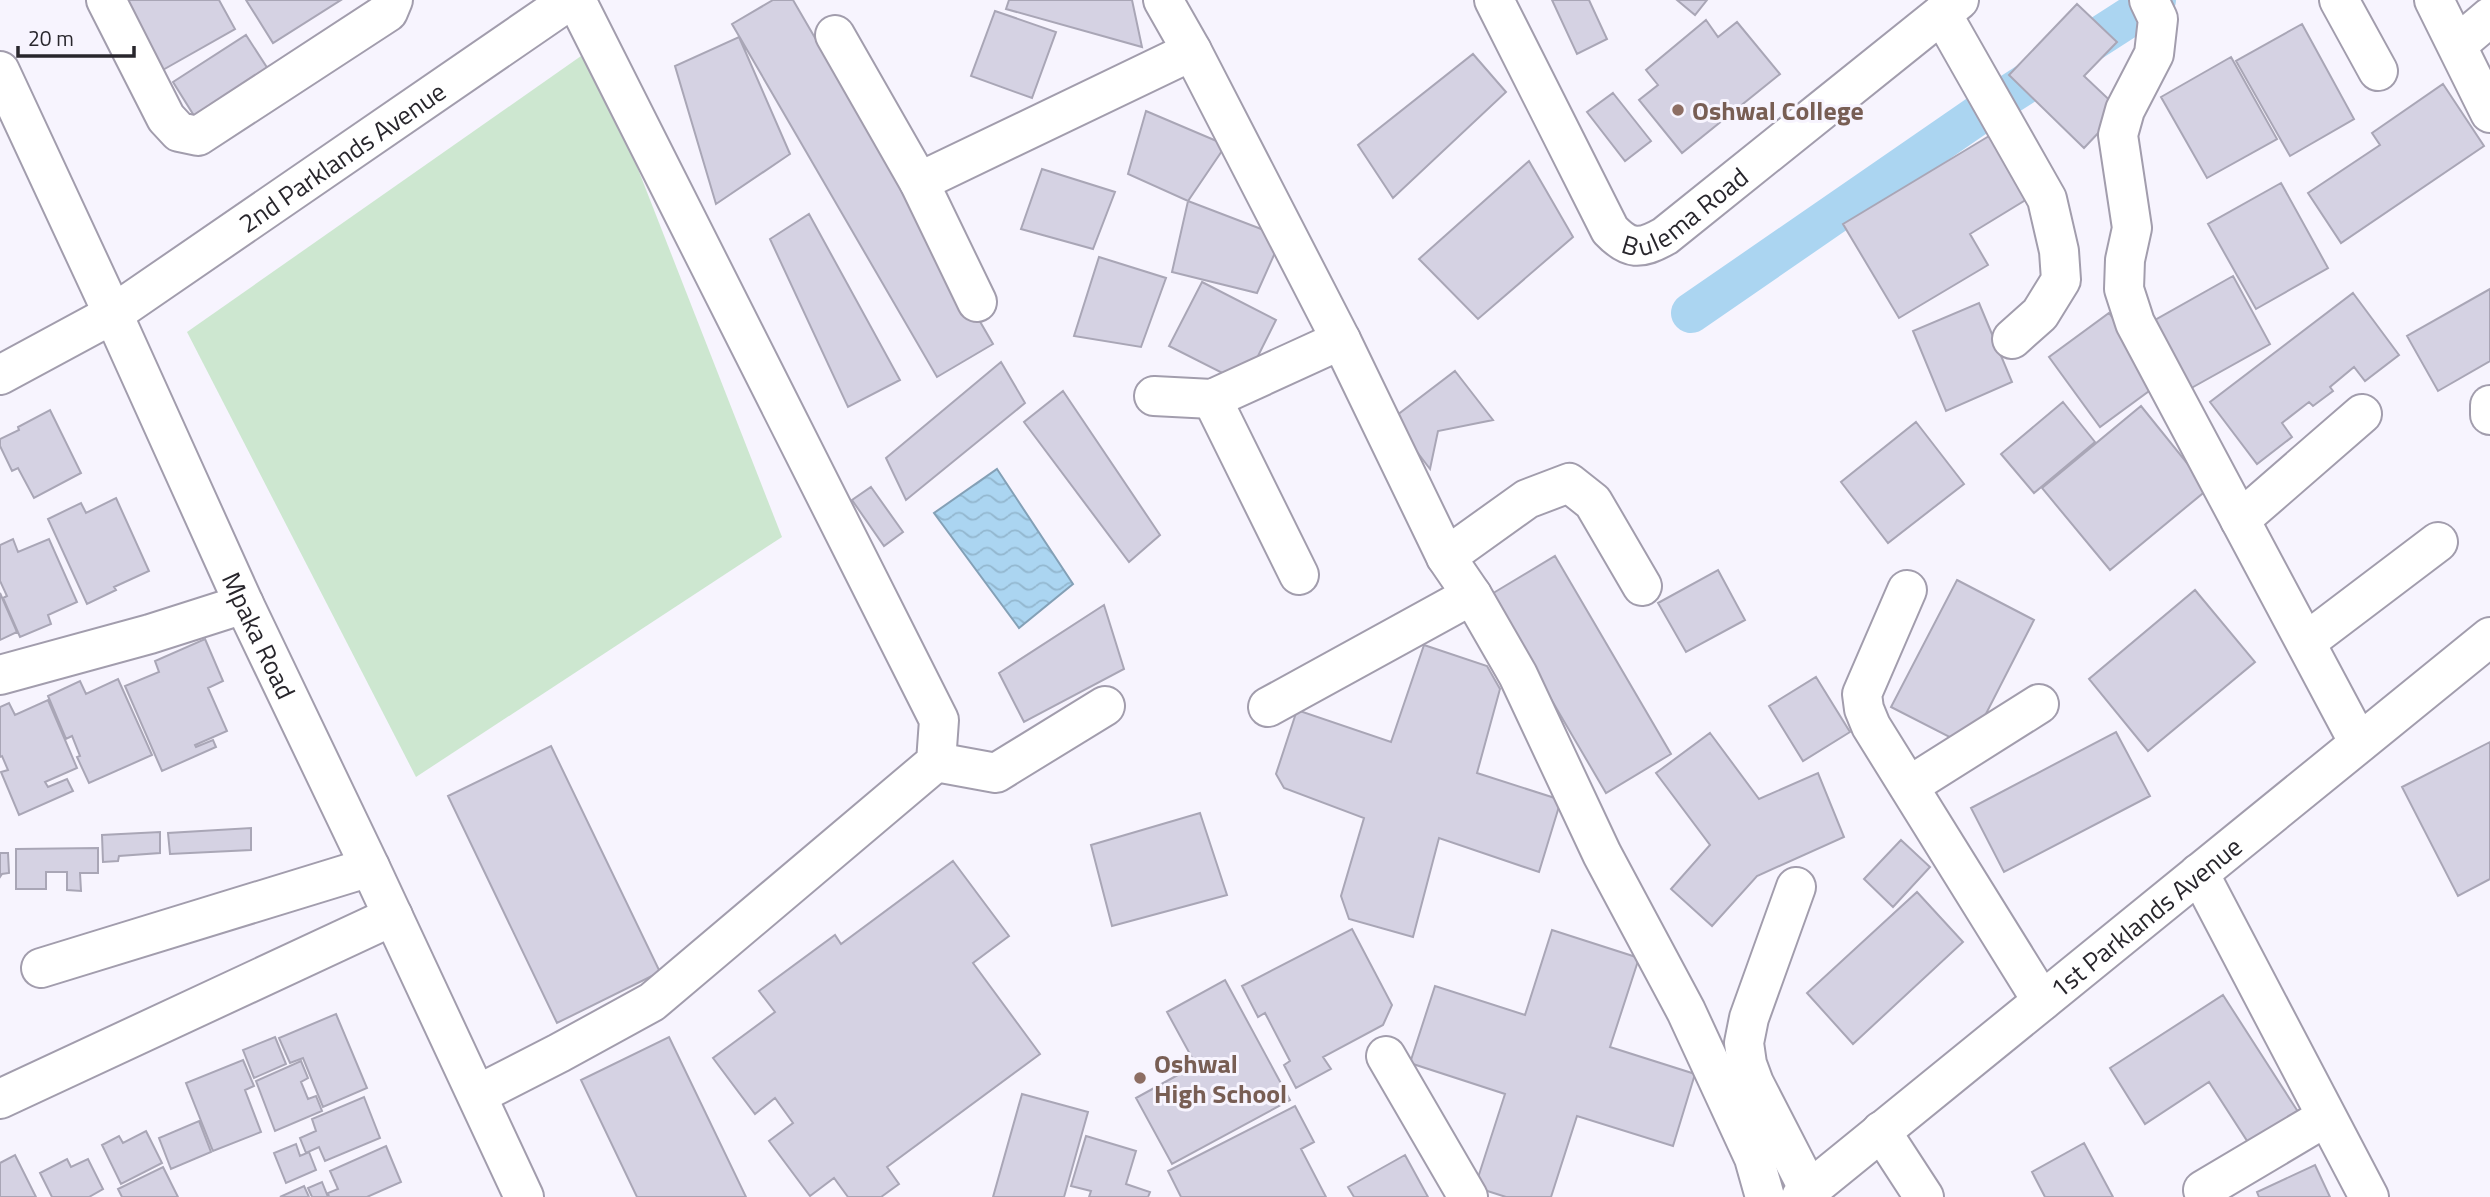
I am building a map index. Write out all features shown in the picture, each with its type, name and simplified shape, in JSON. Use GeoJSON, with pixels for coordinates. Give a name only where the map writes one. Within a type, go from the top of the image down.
{"type":"FeatureCollection","features":[{"type":"Feature","properties":{"kind":"street"},"geometry":{"type":"LineString","coordinates":[[106,0],[166,118],[179,132],[198,136],[387,12],[393,0]]}},
{"type":"Feature","properties":{"kind":"street","name":"2nd Parklands Avenue"},"geometry":{"type":"LineString","coordinates":[[0,375],[113,314],[570,0]]}},
{"type":"Feature","properties":{"kind":"street"},"geometry":{"type":"LineString","coordinates":[[477,1094],[652,1002],[936,762],[939,720],[576,0]]}},
{"type":"Feature","properties":{"kind":"street"},"geometry":{"type":"LineString","coordinates":[[1163,0],[1341,340],[1446,557],[1472,594],[1518,675],[1602,854],[1686,1011],[1754,1158],[1765,1197]]}},
{"type":"Feature","properties":{"kind":"street","name":"Bulema Road"},"geometry":{"type":"LineString","coordinates":[[1494,0],[1610,230],[1623,244],[1636,247],[1652,244],[1665,236],[1950,7]]}},
{"type":"Feature","properties":{"kind":"street"},"geometry":{"type":"LineString","coordinates":[[2149,0],[2158,19],[2154,54],[2125,110],[2118,135],[2132,228],[2125,260],[2124,289],[2135,323],[2360,743]]}},
{"type":"Feature","properties":{"kind":"street"},"geometry":{"type":"LineString","coordinates":[[2339,0],[2378,71]]}},
{"type":"Feature","properties":{"kind":"street"},"geometry":{"type":"LineString","coordinates":[[2434,0],[2490,113]]}},
{"type":"Feature","properties":{"kind":"street"},"geometry":{"type":"LineString","coordinates":[[1950,7],[2047,199],[2059,251],[2061,280],[2040,314],[2012,339]]}},
{"type":"Feature","properties":{"kind":"street"},"geometry":{"type":"LineString","coordinates":[[2457,45],[2490,17]]}},
{"type":"Feature","properties":{"kind":"street"},"geometry":{"type":"LineString","coordinates":[[835,35],[919,182],[976,302]]}},
{"type":"Feature","properties":{"kind":"street"},"geometry":{"type":"LineString","coordinates":[[919,182],[1192,51]]}},
{"type":"Feature","properties":{"kind":"street","name":"Mpaka Road"},"geometry":{"type":"LineString","coordinates":[[0,71],[244,604],[524,1197]]}},
{"type":"Feature","properties":{"kind":"street"},"geometry":{"type":"LineString","coordinates":[[1154,396],[1212,399],[1341,340]]}},
{"type":"Feature","properties":{"kind":"street"},"geometry":{"type":"LineString","coordinates":[[1212,399],[1299,575]]}},
{"type":"Feature","properties":{"kind":"street"},"geometry":{"type":"LineString","coordinates":[[2490,405],[2490,415]]}},
{"type":"Feature","properties":{"kind":"street"},"geometry":{"type":"LineString","coordinates":[[2240,520],[2362,414]]}},
{"type":"Feature","properties":{"kind":"street"},"geometry":{"type":"LineString","coordinates":[[1446,557],[1527,499],[1569,483],[1593,502],[1642,586]]}},
{"type":"Feature","properties":{"kind":"street"},"geometry":{"type":"LineString","coordinates":[[2306,642],[2438,542]]}},
{"type":"Feature","properties":{"kind":"street"},"geometry":{"type":"LineString","coordinates":[[1907,590],[1862,694],[1864,709],[1871,726],[2042,1001]]}},
{"type":"Feature","properties":{"kind":"street"},"geometry":{"type":"LineString","coordinates":[[1268,707],[1472,594]]}},
{"type":"Feature","properties":{"kind":"street"},"geometry":{"type":"LineString","coordinates":[[0,674],[150,634],[244,604]]}},
{"type":"Feature","properties":{"kind":"street","name":"1st Parklands Avenue"},"geometry":{"type":"LineString","coordinates":[[1820,1189],[1881,1131],[2490,637]]}},
{"type":"Feature","properties":{"kind":"street"},"geometry":{"type":"LineString","coordinates":[[1909,786],[2039,704]]}},
{"type":"Feature","properties":{"kind":"street"},"geometry":{"type":"LineString","coordinates":[[936,762],[996,773],[1105,706]]}},
{"type":"Feature","properties":{"kind":"street"},"geometry":{"type":"LineString","coordinates":[[41,968],[370,867]]}},
{"type":"Feature","properties":{"kind":"street"},"geometry":{"type":"LineString","coordinates":[[2199,873],[2369,1197]]}},
{"type":"Feature","properties":{"kind":"street"},"geometry":{"type":"LineString","coordinates":[[1796,887],[1749,1018],[1744,1043],[1747,1064],[1754,1083],[1820,1189]]}},
{"type":"Feature","properties":{"kind":"street"},"geometry":{"type":"LineString","coordinates":[[0,1099],[393,916]]}},
{"type":"Feature","properties":{"kind":"street"},"geometry":{"type":"LineString","coordinates":[[1386,1056],[1468,1197]]}},
{"type":"Feature","properties":{"kind":"street"},"geometry":{"type":"LineString","coordinates":[[2203,1190],[2326,1116]]}},
{"type":"Feature","properties":{"kind":"street"},"geometry":{"type":"LineString","coordinates":[[1881,1131],[1924,1197]]}},
{"type":"Feature","properties":{"kind":"green space"},"geometry":{"type":"Polygon","coordinates":[[[591,49],[782,537],[416,777],[187,332],[591,49]]]}},
{"type":"Feature","properties":{"kind":"water"},"geometry":{"type":"Polygon","coordinates":[[[997,469],[1073,584],[1019,628],[934,513],[997,469]]]}},
{"type":"Feature","properties":{"kind":"building"},"geometry":{"type":"Polygon","coordinates":[[[121,0],[219,0],[235,29],[161,71],[121,0]]]}},
{"type":"Feature","properties":{"kind":"building"},"geometry":{"type":"Polygon","coordinates":[[[246,0],[341,0],[273,43],[246,0]]]}},
{"type":"Feature","properties":{"kind":"building"},"geometry":{"type":"Polygon","coordinates":[[[773,0],[793,0],[993,344],[937,377],[732,24],[773,0]]]}},
{"type":"Feature","properties":{"kind":"building"},"geometry":{"type":"Polygon","coordinates":[[[1009,0],[1132,0],[1142,47],[1006,9],[1009,0]]]}},
{"type":"Feature","properties":{"kind":"building"},"geometry":{"type":"Polygon","coordinates":[[[1552,0],[1589,0],[1607,39],[1577,54],[1552,0]]]}},
{"type":"Feature","properties":{"kind":"building"},"geometry":{"type":"Polygon","coordinates":[[[1677,0],[1707,0],[1695,15],[1677,0]]]}},
{"type":"Feature","properties":{"kind":"building"},"geometry":{"type":"Polygon","coordinates":[[[2077,4],[2117,42],[2084,76],[2120,110],[2084,148],[2009,75],[2077,4]]]}},
{"type":"Feature","properties":{"kind":"building"},"geometry":{"type":"Polygon","coordinates":[[[995,11],[1056,32],[1032,98],[971,76],[995,11]]]}},
{"type":"Feature","properties":{"kind":"building"},"geometry":{"type":"Polygon","coordinates":[[[1706,20],[1718,37],[1737,22],[1780,74],[1682,153],[1639,100],[1658,85],[1646,70],[1706,20]]]}},
{"type":"Feature","properties":{"kind":"building"},"geometry":{"type":"Polygon","coordinates":[[[2302,24],[2354,119],[2290,156],[2236,61],[2302,24]]]}},
{"type":"Feature","properties":{"kind":"building"},"geometry":{"type":"Polygon","coordinates":[[[246,35],[277,83],[203,130],[173,82],[246,35]]]}},
{"type":"Feature","properties":{"kind":"building"},"geometry":{"type":"Polygon","coordinates":[[[739,37],[790,154],[716,204],[675,66],[739,37]]]}},
{"type":"Feature","properties":{"kind":"building"},"geometry":{"type":"Polygon","coordinates":[[[1473,54],[1506,92],[1393,198],[1358,145],[1473,54]]]}},
{"type":"Feature","properties":{"kind":"building"},"geometry":{"type":"Polygon","coordinates":[[[2231,57],[2277,139],[2207,178],[2161,97],[2231,57]]]}},
{"type":"Feature","properties":{"kind":"building"},"geometry":{"type":"Polygon","coordinates":[[[2443,84],[2484,146],[2341,243],[2308,193],[2380,145],[2372,133],[2443,84]]]}},
{"type":"Feature","properties":{"kind":"building"},"geometry":{"type":"Polygon","coordinates":[[[1613,93],[1651,141],[1625,161],[1587,112],[1613,93]]]}},
{"type":"Feature","properties":{"kind":"building"},"geometry":{"type":"Polygon","coordinates":[[[1146,111],[1226,145],[1188,201],[1128,174],[1146,111]]]}},
{"type":"Feature","properties":{"kind":"building"},"geometry":{"type":"Polygon","coordinates":[[[1999,130],[2037,193],[1970,234],[1988,265],[1899,318],[1843,224],[1999,130]]]}},
{"type":"Feature","properties":{"kind":"building"},"geometry":{"type":"Polygon","coordinates":[[[1529,161],[1573,237],[1478,319],[1419,259],[1529,161]]]}},
{"type":"Feature","properties":{"kind":"building"},"geometry":{"type":"Polygon","coordinates":[[[1042,169],[1115,192],[1093,249],[1021,229],[1042,169]]]}},
{"type":"Feature","properties":{"kind":"building"},"geometry":{"type":"Polygon","coordinates":[[[2281,183],[2328,268],[2256,309],[2208,224],[2281,183]]]}},
{"type":"Feature","properties":{"kind":"building"},"geometry":{"type":"Polygon","coordinates":[[[1188,201],[1282,237],[1257,293],[1172,272],[1188,201]]]}},
{"type":"Feature","properties":{"kind":"building"},"geometry":{"type":"Polygon","coordinates":[[[809,214],[900,380],[848,407],[770,239],[809,214]]]}},
{"type":"Feature","properties":{"kind":"building"},"geometry":{"type":"Polygon","coordinates":[[[1099,257],[1166,278],[1141,347],[1074,336],[1099,257]]]}},
{"type":"Feature","properties":{"kind":"building"},"geometry":{"type":"Polygon","coordinates":[[[2233,276],[2270,344],[2186,391],[2148,324],[2233,276]]]}},
{"type":"Feature","properties":{"kind":"building"},"geometry":{"type":"Polygon","coordinates":[[[1202,282],[1276,320],[1244,384],[1169,346],[1202,282]]]}},
{"type":"Feature","properties":{"kind":"building"},"geometry":{"type":"Polygon","coordinates":[[[2490,289],[2490,361],[2438,391],[2407,336],[2490,289]]]}},
{"type":"Feature","properties":{"kind":"building"},"geometry":{"type":"Polygon","coordinates":[[[2353,293],[2399,355],[2365,381],[2354,367],[2330,387],[2333,391],[2313,406],[2309,402],[2282,423],[2292,437],[2257,464],[2210,402],[2353,293]]]}},
{"type":"Feature","properties":{"kind":"building"},"geometry":{"type":"Polygon","coordinates":[[[1979,303],[2012,382],[1946,411],[1913,331],[1979,303]]]}},
{"type":"Feature","properties":{"kind":"building"},"geometry":{"type":"Polygon","coordinates":[[[2109,313],[2160,383],[2100,427],[2049,357],[2109,313]]]}},
{"type":"Feature","properties":{"kind":"building"},"geometry":{"type":"Polygon","coordinates":[[[1001,362],[1025,403],[906,500],[886,458],[1001,362]]]}},
{"type":"Feature","properties":{"kind":"building"},"geometry":{"type":"Polygon","coordinates":[[[1455,371],[1493,420],[1438,431],[1430,469],[1392,419],[1455,371]]]}},
{"type":"Feature","properties":{"kind":"building"},"geometry":{"type":"Polygon","coordinates":[[[1063,391],[1160,535],[1129,562],[1024,422],[1063,391]]]}},
{"type":"Feature","properties":{"kind":"building"},"geometry":{"type":"Polygon","coordinates":[[[2063,402],[2095,442],[2034,493],[2001,454],[2063,402]]]}},
{"type":"Feature","properties":{"kind":"building"},"geometry":{"type":"Polygon","coordinates":[[[2141,406],[2208,489],[2110,570],[2042,488],[2141,406]]]}},
{"type":"Feature","properties":{"kind":"building"},"geometry":{"type":"Polygon","coordinates":[[[50,410],[81,473],[34,498],[18,468],[12,471],[0,446],[0,439],[50,410]]]}},
{"type":"Feature","properties":{"kind":"building"},"geometry":{"type":"Polygon","coordinates":[[[1916,422],[1964,484],[1888,543],[1841,482],[1916,422]]]}},
{"type":"Feature","properties":{"kind":"building"},"geometry":{"type":"Polygon","coordinates":[[[871,487],[903,532],[884,546],[852,500],[871,487]]]}},
{"type":"Feature","properties":{"kind":"building"},"geometry":{"type":"Polygon","coordinates":[[[116,498],[149,571],[114,587],[116,590],[87,604],[48,519],[81,503],[86,513],[116,498]]]}},
{"type":"Feature","properties":{"kind":"building"},"geometry":{"type":"Polygon","coordinates":[[[13,539],[18,552],[49,539],[77,602],[48,615],[51,624],[20,637],[3,598],[7,596],[0,581],[0,545],[13,539]]]}},
{"type":"Feature","properties":{"kind":"building"},"geometry":{"type":"Polygon","coordinates":[[[1555,556],[1671,754],[1606,793],[1490,595],[1555,556]]]}},
{"type":"Feature","properties":{"kind":"building"},"geometry":{"type":"Polygon","coordinates":[[[1718,570],[1745,620],[1686,652],[1658,603],[1718,570]]]}},
{"type":"Feature","properties":{"kind":"building"},"geometry":{"type":"Polygon","coordinates":[[[1957,580],[2034,620],[1969,747],[1891,707],[1957,580]]]}},
{"type":"Feature","properties":{"kind":"building"},"geometry":{"type":"Polygon","coordinates":[[[2195,590],[2255,662],[2148,751],[2089,679],[2195,590]]]}},
{"type":"Feature","properties":{"kind":"building"},"geometry":{"type":"Polygon","coordinates":[[[0,593],[17,632],[0,640],[0,593]]]}},
{"type":"Feature","properties":{"kind":"building"},"geometry":{"type":"Polygon","coordinates":[[[1104,605],[1124,669],[1024,722],[999,673],[1104,605]]]}},
{"type":"Feature","properties":{"kind":"building"},"geometry":{"type":"Polygon","coordinates":[[[205,639],[223,681],[208,688],[227,731],[195,745],[196,747],[213,740],[216,747],[162,771],[125,686],[159,672],[155,661],[205,639]]]}},
{"type":"Feature","properties":{"kind":"building"},"geometry":{"type":"Polygon","coordinates":[[[1424,645],[1487,666],[1500,689],[1477,773],[1561,800],[1539,872],[1439,838],[1413,937],[1349,919],[1341,896],[1364,818],[1284,788],[1276,774],[1297,710],[1391,742],[1424,645]]]}},
{"type":"Feature","properties":{"kind":"building"},"geometry":{"type":"Polygon","coordinates":[[[1816,677],[1850,732],[1803,761],[1769,706],[1816,677]]]}},
{"type":"Feature","properties":{"kind":"building"},"geometry":{"type":"Polygon","coordinates":[[[118,679],[152,755],[89,783],[77,757],[80,756],[72,736],[66,739],[48,696],[80,681],[86,694],[118,679]]]}},
{"type":"Feature","properties":{"kind":"building"},"geometry":{"type":"Polygon","coordinates":[[[48,700],[77,768],[45,782],[48,787],[67,779],[73,791],[19,815],[1,772],[8,770],[2,756],[0,757],[0,707],[9,703],[15,715],[48,700]]]}},
{"type":"Feature","properties":{"kind":"building"},"geometry":{"type":"Polygon","coordinates":[[[2116,732],[2150,796],[2004,872],[1971,808],[2116,732]]]}},
{"type":"Feature","properties":{"kind":"building"},"geometry":{"type":"Polygon","coordinates":[[[1710,733],[1759,799],[1818,773],[1844,837],[1757,876],[1712,926],[1671,889],[1710,845],[1656,773],[1710,733]]]}},
{"type":"Feature","properties":{"kind":"building"},"geometry":{"type":"Polygon","coordinates":[[[2490,742],[2490,879],[2458,896],[2402,787],[2490,742]]]}},
{"type":"Feature","properties":{"kind":"building"},"geometry":{"type":"Polygon","coordinates":[[[551,746],[660,972],[557,1023],[448,796],[551,746]]]}},
{"type":"Feature","properties":{"kind":"building"},"geometry":{"type":"Polygon","coordinates":[[[1200,813],[1227,895],[1112,926],[1091,845],[1200,813]]]}},
{"type":"Feature","properties":{"kind":"building"},"geometry":{"type":"Polygon","coordinates":[[[251,828],[251,850],[170,854],[168,833],[251,828]]]}},
{"type":"Feature","properties":{"kind":"building"},"geometry":{"type":"Polygon","coordinates":[[[160,832],[160,853],[119,856],[118,861],[103,862],[102,835],[160,832]]]}},
{"type":"Feature","properties":{"kind":"building"},"geometry":{"type":"Polygon","coordinates":[[[1901,840],[1930,867],[1893,907],[1864,879],[1901,840]]]}},
{"type":"Feature","properties":{"kind":"building"},"geometry":{"type":"Polygon","coordinates":[[[98,848],[98,873],[80,873],[81,891],[67,890],[67,872],[46,872],[46,889],[16,889],[16,849],[98,848]]]}},
{"type":"Feature","properties":{"kind":"building"},"geometry":{"type":"Polygon","coordinates":[[[0,853],[8,853],[9,873],[0,877],[0,853]]]}},
{"type":"Feature","properties":{"kind":"building"},"geometry":{"type":"Polygon","coordinates":[[[953,861],[1009,936],[973,963],[1040,1054],[887,1167],[899,1184],[881,1197],[848,1197],[834,1178],[810,1196],[769,1141],[793,1123],[775,1098],[755,1114],[713,1058],[775,1012],[759,991],[835,935],[841,944],[953,861]]]}},
{"type":"Feature","properties":{"kind":"building"},"geometry":{"type":"Polygon","coordinates":[[[1917,892],[1963,942],[1853,1044],[1807,993],[1917,892]]]}},
{"type":"Feature","properties":{"kind":"building"},"geometry":{"type":"Polygon","coordinates":[[[1352,929],[1392,1005],[1383,1025],[1323,1057],[1331,1069],[1296,1088],[1284,1065],[1290,1061],[1265,1013],[1258,1017],[1242,986],[1352,929]]]}},
{"type":"Feature","properties":{"kind":"building"},"geometry":{"type":"Polygon","coordinates":[[[1552,930],[1639,958],[1610,1047],[1695,1074],[1673,1146],[1577,1116],[1551,1197],[1506,1197],[1475,1187],[1505,1094],[1410,1063],[1435,986],[1525,1015],[1552,930]]]}},
{"type":"Feature","properties":{"kind":"building"},"geometry":{"type":"Polygon","coordinates":[[[1225,980],[1290,1100],[1172,1164],[1136,1098],[1196,1065],[1167,1012],[1225,980]]]}},
{"type":"Feature","properties":{"kind":"building"},"geometry":{"type":"Polygon","coordinates":[[[2223,995],[2302,1118],[2253,1150],[2209,1082],[2145,1124],[2110,1068],[2223,995]]]}},
{"type":"Feature","properties":{"kind":"building"},"geometry":{"type":"Polygon","coordinates":[[[336,1014],[367,1088],[323,1107],[303,1058],[290,1063],[279,1038],[336,1014]]]}},
{"type":"Feature","properties":{"kind":"building"},"geometry":{"type":"Polygon","coordinates":[[[275,1037],[286,1064],[254,1078],[243,1050],[275,1037]]]}},
{"type":"Feature","properties":{"kind":"building"},"geometry":{"type":"Polygon","coordinates":[[[669,1037],[746,1197],[637,1197],[581,1080],[669,1037]]]}},
{"type":"Feature","properties":{"kind":"building"},"geometry":{"type":"Polygon","coordinates":[[[243,1060],[254,1086],[245,1090],[261,1132],[213,1151],[186,1083],[243,1060]]]}},
{"type":"Feature","properties":{"kind":"building"},"geometry":{"type":"Polygon","coordinates":[[[301,1061],[308,1078],[301,1082],[308,1099],[316,1096],[322,1111],[275,1131],[256,1081],[301,1061]]]}},
{"type":"Feature","properties":{"kind":"building"},"geometry":{"type":"Polygon","coordinates":[[[1022,1094],[1088,1112],[1064,1197],[993,1197],[1022,1094]]]}},
{"type":"Feature","properties":{"kind":"building"},"geometry":{"type":"Polygon","coordinates":[[[364,1097],[380,1138],[325,1161],[319,1147],[306,1153],[300,1138],[316,1131],[312,1119],[364,1097]]]}},
{"type":"Feature","properties":{"kind":"building"},"geometry":{"type":"Polygon","coordinates":[[[1295,1106],[1314,1142],[1301,1149],[1326,1197],[1181,1197],[1168,1171],[1295,1106]]]}},
{"type":"Feature","properties":{"kind":"building"},"geometry":{"type":"Polygon","coordinates":[[[199,1121],[211,1152],[171,1169],[159,1138],[199,1121]]]}},
{"type":"Feature","properties":{"kind":"building"},"geometry":{"type":"Polygon","coordinates":[[[146,1131],[162,1163],[121,1184],[102,1145],[119,1136],[123,1143],[146,1131]]]}},
{"type":"Feature","properties":{"kind":"building"},"geometry":{"type":"Polygon","coordinates":[[[1086,1136],[1136,1151],[1126,1184],[1150,1192],[1148,1197],[1089,1197],[1091,1191],[1071,1186],[1086,1136]]]}},
{"type":"Feature","properties":{"kind":"building"},"geometry":{"type":"Polygon","coordinates":[[[2084,1143],[2113,1197],[2045,1197],[2032,1172],[2084,1143]]]}},
{"type":"Feature","properties":{"kind":"building"},"geometry":{"type":"Polygon","coordinates":[[[296,1144],[300,1156],[309,1152],[316,1170],[286,1183],[274,1153],[296,1144]]]}},
{"type":"Feature","properties":{"kind":"building"},"geometry":{"type":"Polygon","coordinates":[[[386,1146],[401,1182],[367,1197],[329,1197],[328,1193],[338,1189],[330,1171],[386,1146]]]}},
{"type":"Feature","properties":{"kind":"building"},"geometry":{"type":"Polygon","coordinates":[[[15,1155],[36,1197],[0,1197],[0,1163],[15,1155]]]}},
{"type":"Feature","properties":{"kind":"building"},"geometry":{"type":"Polygon","coordinates":[[[1405,1155],[1428,1197],[1354,1197],[1348,1187],[1405,1155]]]}},
{"type":"Feature","properties":{"kind":"building"},"geometry":{"type":"Polygon","coordinates":[[[67,1159],[71,1167],[88,1159],[103,1189],[89,1197],[52,1197],[40,1173],[67,1159]]]}},
{"type":"Feature","properties":{"kind":"building"},"geometry":{"type":"Polygon","coordinates":[[[2315,1165],[2330,1197],[2259,1197],[2257,1192],[2315,1165]]]}},
{"type":"Feature","properties":{"kind":"building"},"geometry":{"type":"Polygon","coordinates":[[[163,1167],[178,1197],[122,1197],[118,1189],[163,1167]]]}},
{"type":"Feature","properties":{"kind":"building"},"geometry":{"type":"Polygon","coordinates":[[[322,1182],[328,1197],[312,1197],[308,1188],[322,1182]]]}},
{"type":"Feature","properties":{"kind":"building"},"geometry":{"type":"Polygon","coordinates":[[[304,1186],[309,1197],[280,1197],[304,1186]]]}},
{"type":"Feature","properties":{"kind":"waterway"},"geometry":{"type":"LineString","coordinates":[[2002,99],[2156,0]]}},
{"type":"Feature","properties":{"kind":"waterway"},"geometry":{"type":"LineString","coordinates":[[1691,313],[1981,113]]}},
{"type":"Feature","properties":{"kind":"place","name":"Oshwal College"},"geometry":{"type":"Point","coordinates":[1678,110]}},
{"type":"Feature","properties":{"kind":"place","name":"Oshwal High School"},"geometry":{"type":"Point","coordinates":[1140,1078]}}]}
